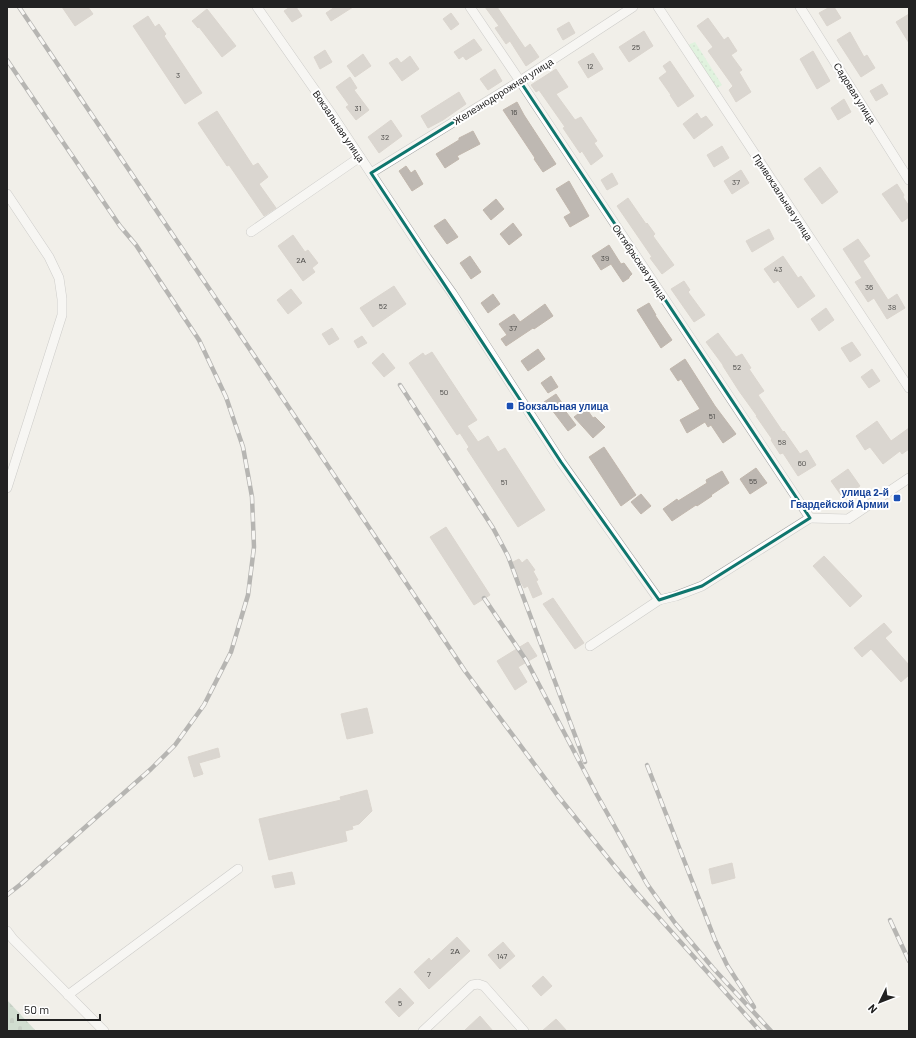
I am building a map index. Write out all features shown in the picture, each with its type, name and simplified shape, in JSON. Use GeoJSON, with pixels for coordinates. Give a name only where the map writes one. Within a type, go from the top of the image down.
{"type":"FeatureCollection","features":[{"type":"Feature","properties":{"kind":"street","name":"Вокзальная улица"},"geometry":{"type":"LineString","coordinates":[[257,7],[331,113],[427,258],[452,293],[561,462],[659,600]]}},
{"type":"Feature","properties":{"kind":"street","name":"Октябрьская улица"},"geometry":{"type":"LineString","coordinates":[[470,7],[810,518]]}},
{"type":"Feature","properties":{"kind":"street","name":"Железнодорожная улица"},"geometry":{"type":"LineString","coordinates":[[371,173],[520,81],[633,7]]}},
{"type":"Feature","properties":{"kind":"street","name":"Привокзальная улица"},"geometry":{"type":"LineString","coordinates":[[658,7],[909,388]]}},
{"type":"Feature","properties":{"kind":"street","name":"Садовая улица"},"geometry":{"type":"LineString","coordinates":[[800,7],[909,180]]}},
{"type":"Feature","properties":{"kind":"street"},"geometry":{"type":"LineString","coordinates":[[251,232],[360,157]]}},
{"type":"Feature","properties":{"kind":"street"},"geometry":{"type":"LineString","coordinates":[[7,194],[49,257],[59,278],[62,299],[62,315],[7,488]]}},
{"type":"Feature","properties":{"kind":"street"},"geometry":{"type":"LineString","coordinates":[[590,646],[659,600],[676,596],[702,586],[810,518],[848,519],[909,478]]}},
{"type":"Feature","properties":{"kind":"street"},"geometry":{"type":"LineString","coordinates":[[68,995],[238,869]]}},
{"type":"Feature","properties":{"kind":"street"},"geometry":{"type":"LineString","coordinates":[[7,932],[104,1031]]}},
{"type":"Feature","properties":{"kind":"street"},"geometry":{"type":"LineString","coordinates":[[423,1031],[472,985],[478,984],[484,986],[524,1031]]}},
{"type":"Feature","properties":{"kind":"highlighted area"},"geometry":{"type":"Polygon","coordinates":[[[520,81],[810,518],[702,586],[659,600],[561,462],[371,173],[520,81]]]}},
{"type":"Feature","properties":{"kind":"green space"},"geometry":{"type":"Polygon","coordinates":[[[695,42],[722,85],[713,91],[686,48],[695,42]]]}},
{"type":"Feature","properties":{"kind":"green space"},"geometry":{"type":"Polygon","coordinates":[[[7,1000],[36,1031],[7,1031],[7,1000]]]}},
{"type":"Feature","properties":{"kind":"building"},"geometry":{"type":"Polygon","coordinates":[[[62,7],[88,7],[93,14],[75,26],[62,7]]]}},
{"type":"Feature","properties":{"kind":"building"},"geometry":{"type":"Polygon","coordinates":[[[290,7],[296,7],[302,16],[292,22],[284,11],[290,7]]]}},
{"type":"Feature","properties":{"kind":"building"},"geometry":{"type":"Polygon","coordinates":[[[335,7],[353,7],[331,21],[326,13],[335,7]]]}},
{"type":"Feature","properties":{"kind":"building"},"geometry":{"type":"Polygon","coordinates":[[[485,7],[497,7],[525,48],[530,44],[539,57],[526,66],[510,41],[506,44],[495,28],[499,26],[485,7]]]}},
{"type":"Feature","properties":{"kind":"building"},"geometry":{"type":"Polygon","coordinates":[[[830,7],[834,7],[841,18],[827,26],[819,13],[830,7]]]}},
{"type":"Feature","properties":{"kind":"building"},"geometry":{"type":"Polygon","coordinates":[[[207,9],[236,46],[222,57],[199,27],[198,28],[192,21],[207,9]]]}},
{"type":"Feature","properties":{"kind":"building"},"geometry":{"type":"Polygon","coordinates":[[[451,13],[459,24],[451,30],[443,19],[451,13]]]}},
{"type":"Feature","properties":{"kind":"building"},"geometry":{"type":"Polygon","coordinates":[[[909,14],[909,43],[896,22],[909,14]]]}},
{"type":"Feature","properties":{"kind":"building"},"geometry":{"type":"Polygon","coordinates":[[[148,16],[155,27],[159,24],[166,34],[164,36],[202,93],[185,104],[133,26],[148,16]]]}},
{"type":"Feature","properties":{"kind":"building"},"geometry":{"type":"Polygon","coordinates":[[[708,18],[724,40],[728,37],[737,51],[731,55],[742,70],[739,72],[751,92],[736,102],[729,90],[733,86],[708,51],[713,47],[697,26],[708,18]]]}},
{"type":"Feature","properties":{"kind":"building"},"geometry":{"type":"Polygon","coordinates":[[[569,22],[575,33],[563,40],[557,29],[569,22]]]}},
{"type":"Feature","properties":{"kind":"building"},"geometry":{"type":"Polygon","coordinates":[[[644,31],[653,46],[629,62],[619,47],[644,31]]]}},
{"type":"Feature","properties":{"kind":"building"},"geometry":{"type":"Polygon","coordinates":[[[850,32],[864,57],[867,55],[875,68],[861,77],[837,40],[850,32]]]}},
{"type":"Feature","properties":{"kind":"building"},"geometry":{"type":"Polygon","coordinates":[[[474,39],[482,50],[466,60],[463,56],[459,59],[454,52],[474,39]]]}},
{"type":"Feature","properties":{"kind":"building"},"geometry":{"type":"Polygon","coordinates":[[[325,50],[332,62],[320,69],[314,57],[325,50]]]}},
{"type":"Feature","properties":{"kind":"building"},"geometry":{"type":"Polygon","coordinates":[[[813,51],[830,81],[817,89],[800,59],[813,51]]]}},
{"type":"Feature","properties":{"kind":"building"},"geometry":{"type":"Polygon","coordinates":[[[593,53],[603,69],[588,78],[578,62],[593,53]]]}},
{"type":"Feature","properties":{"kind":"building"},"geometry":{"type":"Polygon","coordinates":[[[363,54],[371,66],[355,77],[347,66],[363,54]]]}},
{"type":"Feature","properties":{"kind":"building"},"geometry":{"type":"Polygon","coordinates":[[[410,56],[419,69],[402,81],[389,63],[397,58],[401,63],[410,56]]]}},
{"type":"Feature","properties":{"kind":"building"},"geometry":{"type":"Polygon","coordinates":[[[670,61],[694,96],[678,107],[659,78],[667,72],[663,66],[670,61]]]}},
{"type":"Feature","properties":{"kind":"building"},"geometry":{"type":"Polygon","coordinates":[[[495,69],[502,81],[488,90],[480,79],[495,69]]]}},
{"type":"Feature","properties":{"kind":"building"},"geometry":{"type":"Polygon","coordinates":[[[556,69],[568,87],[556,94],[575,120],[581,117],[597,141],[594,143],[603,156],[591,165],[582,151],[580,153],[563,128],[565,127],[539,90],[536,92],[531,85],[556,69]]]}},
{"type":"Feature","properties":{"kind":"building"},"geometry":{"type":"Polygon","coordinates":[[[350,77],[357,88],[354,90],[369,110],[356,120],[346,107],[349,105],[336,87],[350,77]]]}},
{"type":"Feature","properties":{"kind":"building"},"geometry":{"type":"Polygon","coordinates":[[[882,84],[888,94],[876,101],[870,91],[882,84]]]}},
{"type":"Feature","properties":{"kind":"building"},"geometry":{"type":"Polygon","coordinates":[[[459,92],[466,104],[443,120],[428,128],[421,116],[459,92]]]}},
{"type":"Feature","properties":{"kind":"building"},"geometry":{"type":"Polygon","coordinates":[[[844,99],[851,112],[838,120],[831,108],[844,99]]]}},
{"type":"Feature","properties":{"kind":"building"},"geometry":{"type":"Polygon","coordinates":[[[517,102],[556,164],[543,172],[503,110],[517,102]]]}},
{"type":"Feature","properties":{"kind":"building"},"geometry":{"type":"Polygon","coordinates":[[[217,111],[253,166],[258,163],[268,177],[259,184],[276,208],[264,216],[229,165],[227,166],[198,123],[217,111]]]}},
{"type":"Feature","properties":{"kind":"building"},"geometry":{"type":"Polygon","coordinates":[[[697,113],[701,119],[706,116],[713,125],[694,139],[683,124],[697,113]]]}},
{"type":"Feature","properties":{"kind":"building"},"geometry":{"type":"Polygon","coordinates":[[[391,120],[402,136],[379,153],[368,137],[391,120]]]}},
{"type":"Feature","properties":{"kind":"building"},"geometry":{"type":"Polygon","coordinates":[[[473,131],[480,144],[457,156],[459,159],[445,168],[436,154],[459,140],[459,138],[473,131]]]}},
{"type":"Feature","properties":{"kind":"building"},"geometry":{"type":"Polygon","coordinates":[[[722,146],[729,158],[714,167],[707,155],[722,146]]]}},
{"type":"Feature","properties":{"kind":"building"},"geometry":{"type":"Polygon","coordinates":[[[406,166],[411,173],[415,170],[423,184],[412,191],[399,171],[406,166]]]}},
{"type":"Feature","properties":{"kind":"building"},"geometry":{"type":"Polygon","coordinates":[[[820,167],[838,192],[822,204],[804,179],[820,167]]]}},
{"type":"Feature","properties":{"kind":"building"},"geometry":{"type":"Polygon","coordinates":[[[741,170],[749,183],[732,194],[724,181],[741,170]]]}},
{"type":"Feature","properties":{"kind":"building"},"geometry":{"type":"Polygon","coordinates":[[[612,173],[618,184],[607,190],[601,180],[612,173]]]}},
{"type":"Feature","properties":{"kind":"building"},"geometry":{"type":"Polygon","coordinates":[[[569,181],[589,216],[570,227],[564,217],[571,213],[556,189],[569,181]]]}},
{"type":"Feature","properties":{"kind":"building"},"geometry":{"type":"Polygon","coordinates":[[[897,184],[909,206],[909,217],[902,222],[882,194],[897,184]]]}},
{"type":"Feature","properties":{"kind":"building"},"geometry":{"type":"Polygon","coordinates":[[[628,198],[646,224],[647,223],[655,234],[653,236],[674,265],[662,274],[617,206],[628,198]]]}},
{"type":"Feature","properties":{"kind":"building"},"geometry":{"type":"Polygon","coordinates":[[[496,199],[504,209],[491,220],[483,210],[496,199]]]}},
{"type":"Feature","properties":{"kind":"building"},"geometry":{"type":"Polygon","coordinates":[[[445,219],[458,237],[447,244],[434,226],[445,219]]]}},
{"type":"Feature","properties":{"kind":"building"},"geometry":{"type":"Polygon","coordinates":[[[513,223],[522,235],[509,245],[500,234],[513,223]]]}},
{"type":"Feature","properties":{"kind":"building"},"geometry":{"type":"Polygon","coordinates":[[[769,229],[774,239],[752,252],[746,241],[769,229]]]}},
{"type":"Feature","properties":{"kind":"building"},"geometry":{"type":"Polygon","coordinates":[[[293,235],[305,252],[308,250],[318,263],[312,268],[315,272],[303,281],[278,246],[293,235]]]}},
{"type":"Feature","properties":{"kind":"building"},"geometry":{"type":"Polygon","coordinates":[[[858,239],[870,256],[863,261],[888,300],[897,294],[905,308],[887,319],[874,298],[868,302],[855,282],[862,278],[843,249],[858,239]]]}},
{"type":"Feature","properties":{"kind":"building"},"geometry":{"type":"Polygon","coordinates":[[[609,245],[621,264],[624,263],[632,274],[623,282],[611,264],[601,270],[592,256],[609,245]]]}},
{"type":"Feature","properties":{"kind":"building"},"geometry":{"type":"Polygon","coordinates":[[[470,256],[481,272],[471,279],[460,263],[470,256]]]}},
{"type":"Feature","properties":{"kind":"building"},"geometry":{"type":"Polygon","coordinates":[[[783,256],[798,278],[801,276],[815,296],[798,308],[778,280],[774,283],[764,269],[783,256]]]}},
{"type":"Feature","properties":{"kind":"building"},"geometry":{"type":"Polygon","coordinates":[[[684,281],[690,290],[688,292],[705,315],[694,322],[671,289],[684,281]]]}},
{"type":"Feature","properties":{"kind":"building"},"geometry":{"type":"Polygon","coordinates":[[[394,286],[406,304],[373,327],[360,308],[394,286]]]}},
{"type":"Feature","properties":{"kind":"building"},"geometry":{"type":"Polygon","coordinates":[[[291,289],[302,303],[288,314],[277,300],[291,289]]]}},
{"type":"Feature","properties":{"kind":"building"},"geometry":{"type":"Polygon","coordinates":[[[493,294],[500,304],[488,313],[481,303],[493,294]]]}},
{"type":"Feature","properties":{"kind":"building"},"geometry":{"type":"Polygon","coordinates":[[[649,303],[655,315],[672,340],[661,348],[637,310],[649,303]]]}},
{"type":"Feature","properties":{"kind":"building"},"geometry":{"type":"Polygon","coordinates":[[[545,304],[553,316],[506,346],[501,339],[507,335],[499,324],[514,314],[520,322],[545,304]]]}},
{"type":"Feature","properties":{"kind":"building"},"geometry":{"type":"Polygon","coordinates":[[[826,308],[834,320],[819,331],[811,319],[826,308]]]}},
{"type":"Feature","properties":{"kind":"building"},"geometry":{"type":"Polygon","coordinates":[[[332,328],[339,339],[329,345],[322,334],[332,328]]]}},
{"type":"Feature","properties":{"kind":"building"},"geometry":{"type":"Polygon","coordinates":[[[718,333],[736,357],[742,354],[751,368],[749,369],[764,391],[758,395],[783,432],[784,431],[800,454],[807,450],[816,465],[798,476],[783,453],[780,454],[757,416],[706,342],[718,333]]]}},
{"type":"Feature","properties":{"kind":"building"},"geometry":{"type":"Polygon","coordinates":[[[362,336],[367,343],[358,348],[354,341],[362,336]]]}},
{"type":"Feature","properties":{"kind":"building"},"geometry":{"type":"Polygon","coordinates":[[[852,342],[861,355],[850,362],[841,348],[852,342]]]}},
{"type":"Feature","properties":{"kind":"building"},"geometry":{"type":"Polygon","coordinates":[[[538,349],[545,359],[528,371],[521,361],[538,349]]]}},
{"type":"Feature","properties":{"kind":"building"},"geometry":{"type":"Polygon","coordinates":[[[432,352],[477,420],[467,426],[478,442],[488,436],[498,452],[505,448],[545,510],[518,527],[467,449],[469,447],[460,433],[457,435],[409,363],[423,353],[425,356],[432,352]]]}},
{"type":"Feature","properties":{"kind":"building"},"geometry":{"type":"Polygon","coordinates":[[[383,353],[395,368],[384,377],[372,363],[383,353]]]}},
{"type":"Feature","properties":{"kind":"building"},"geometry":{"type":"Polygon","coordinates":[[[685,359],[715,406],[736,434],[723,443],[711,425],[708,427],[705,422],[687,433],[680,420],[700,409],[681,379],[678,381],[670,369],[685,359]]]}},
{"type":"Feature","properties":{"kind":"building"},"geometry":{"type":"Polygon","coordinates":[[[872,369],[880,381],[869,388],[861,377],[872,369]]]}},
{"type":"Feature","properties":{"kind":"building"},"geometry":{"type":"Polygon","coordinates":[[[551,376],[558,387],[548,393],[541,383],[551,376]]]}},
{"type":"Feature","properties":{"kind":"building"},"geometry":{"type":"Polygon","coordinates":[[[556,394],[562,403],[560,404],[576,425],[568,431],[544,402],[556,394]]]}},
{"type":"Feature","properties":{"kind":"building"},"geometry":{"type":"Polygon","coordinates":[[[586,408],[593,418],[595,417],[605,427],[593,438],[574,417],[586,408]]]}},
{"type":"Feature","properties":{"kind":"building"},"geometry":{"type":"Polygon","coordinates":[[[877,421],[891,441],[909,428],[909,449],[902,454],[900,451],[883,464],[870,447],[865,450],[856,436],[877,421]]]}},
{"type":"Feature","properties":{"kind":"building"},"geometry":{"type":"Polygon","coordinates":[[[604,447],[636,495],[621,506],[589,457],[604,447]]]}},
{"type":"Feature","properties":{"kind":"building"},"geometry":{"type":"Polygon","coordinates":[[[756,468],[767,483],[750,494],[740,479],[756,468]]]}},
{"type":"Feature","properties":{"kind":"building"},"geometry":{"type":"Polygon","coordinates":[[[848,469],[860,486],[843,498],[831,481],[848,469]]]}},
{"type":"Feature","properties":{"kind":"building"},"geometry":{"type":"Polygon","coordinates":[[[722,471],[729,483],[697,506],[696,505],[672,521],[663,509],[677,499],[678,501],[707,483],[706,480],[722,471]]]}},
{"type":"Feature","properties":{"kind":"building"},"geometry":{"type":"Polygon","coordinates":[[[641,494],[651,506],[641,514],[631,502],[641,494]]]}},
{"type":"Feature","properties":{"kind":"building"},"geometry":{"type":"Polygon","coordinates":[[[446,527],[490,595],[474,605],[430,537],[446,527]]]}},
{"type":"Feature","properties":{"kind":"building"},"geometry":{"type":"Polygon","coordinates":[[[824,556],[862,596],[850,607],[813,566],[824,556]]]}},
{"type":"Feature","properties":{"kind":"building"},"geometry":{"type":"Polygon","coordinates":[[[519,559],[522,563],[527,559],[535,570],[533,571],[538,580],[536,581],[542,594],[533,598],[528,586],[524,588],[511,563],[519,559]]]}},
{"type":"Feature","properties":{"kind":"building"},"geometry":{"type":"Polygon","coordinates":[[[553,598],[584,643],[575,649],[543,604],[553,598]]]}},
{"type":"Feature","properties":{"kind":"building"},"geometry":{"type":"Polygon","coordinates":[[[884,623],[892,632],[885,638],[909,665],[909,675],[901,682],[871,649],[862,657],[854,648],[884,623]]]}},
{"type":"Feature","properties":{"kind":"building"},"geometry":{"type":"Polygon","coordinates":[[[528,642],[537,656],[518,667],[527,682],[515,690],[497,661],[528,642]]]}},
{"type":"Feature","properties":{"kind":"building"},"geometry":{"type":"Polygon","coordinates":[[[367,708],[373,733],[347,739],[341,714],[367,708]]]}},
{"type":"Feature","properties":{"kind":"building"},"geometry":{"type":"Polygon","coordinates":[[[218,748],[220,757],[199,763],[203,774],[194,777],[188,757],[218,748]]]}},
{"type":"Feature","properties":{"kind":"building"},"geometry":{"type":"Polygon","coordinates":[[[367,790],[372,811],[359,824],[352,826],[353,829],[345,831],[347,841],[269,860],[259,819],[341,800],[340,797],[367,790]]]}},
{"type":"Feature","properties":{"kind":"building"},"geometry":{"type":"Polygon","coordinates":[[[732,863],[735,878],[712,884],[709,869],[732,863]]]}},
{"type":"Feature","properties":{"kind":"building"},"geometry":{"type":"Polygon","coordinates":[[[292,872],[295,884],[275,888],[272,876],[292,872]]]}},
{"type":"Feature","properties":{"kind":"building"},"geometry":{"type":"Polygon","coordinates":[[[457,937],[470,951],[429,989],[414,972],[429,958],[431,961],[457,937]]]}},
{"type":"Feature","properties":{"kind":"building"},"geometry":{"type":"Polygon","coordinates":[[[503,942],[515,956],[500,969],[488,955],[503,942]]]}},
{"type":"Feature","properties":{"kind":"building"},"geometry":{"type":"Polygon","coordinates":[[[543,976],[552,986],[541,996],[532,986],[543,976]]]}},
{"type":"Feature","properties":{"kind":"building"},"geometry":{"type":"Polygon","coordinates":[[[400,988],[414,1003],[399,1017],[385,1002],[400,988]]]}},
{"type":"Feature","properties":{"kind":"building"},"geometry":{"type":"Polygon","coordinates":[[[480,1016],[493,1031],[464,1031],[480,1016]]]}},
{"type":"Feature","properties":{"kind":"building"},"geometry":{"type":"Polygon","coordinates":[[[556,1019],[567,1031],[542,1031],[556,1019]]]}},
{"type":"Feature","properties":{"kind":"railway"},"geometry":{"type":"LineString","coordinates":[[19,7],[465,671],[558,796],[612,863],[760,1031]]}},
{"type":"Feature","properties":{"kind":"railway"},"geometry":{"type":"LineString","coordinates":[[7,60],[120,226],[136,245],[199,340],[226,397],[243,447],[252,497],[254,547],[248,595],[231,652],[204,705],[175,745],[151,769],[7,895]]}},
{"type":"Feature","properties":{"kind":"railway"},"geometry":{"type":"LineString","coordinates":[[400,385],[493,528],[508,556],[585,762]]}},
{"type":"Feature","properties":{"kind":"railway"},"geometry":{"type":"LineString","coordinates":[[484,598],[526,660],[597,795],[647,884],[675,923],[713,968],[771,1031]]}},
{"type":"Feature","properties":{"kind":"railway"},"geometry":{"type":"LineString","coordinates":[[647,765],[715,940],[727,965],[754,1007]]}},
{"type":"Feature","properties":{"kind":"railway"},"geometry":{"type":"LineString","coordinates":[[890,920],[909,961]]}},
{"type":"Feature","properties":{"kind":"place","name":"Вокзальная улица"},"geometry":{"type":"Point","coordinates":[510,406]}},
{"type":"Feature","properties":{"kind":"place","name":"улица 2-й Гвардейской Армии"},"geometry":{"type":"Point","coordinates":[897,498]}}]}
